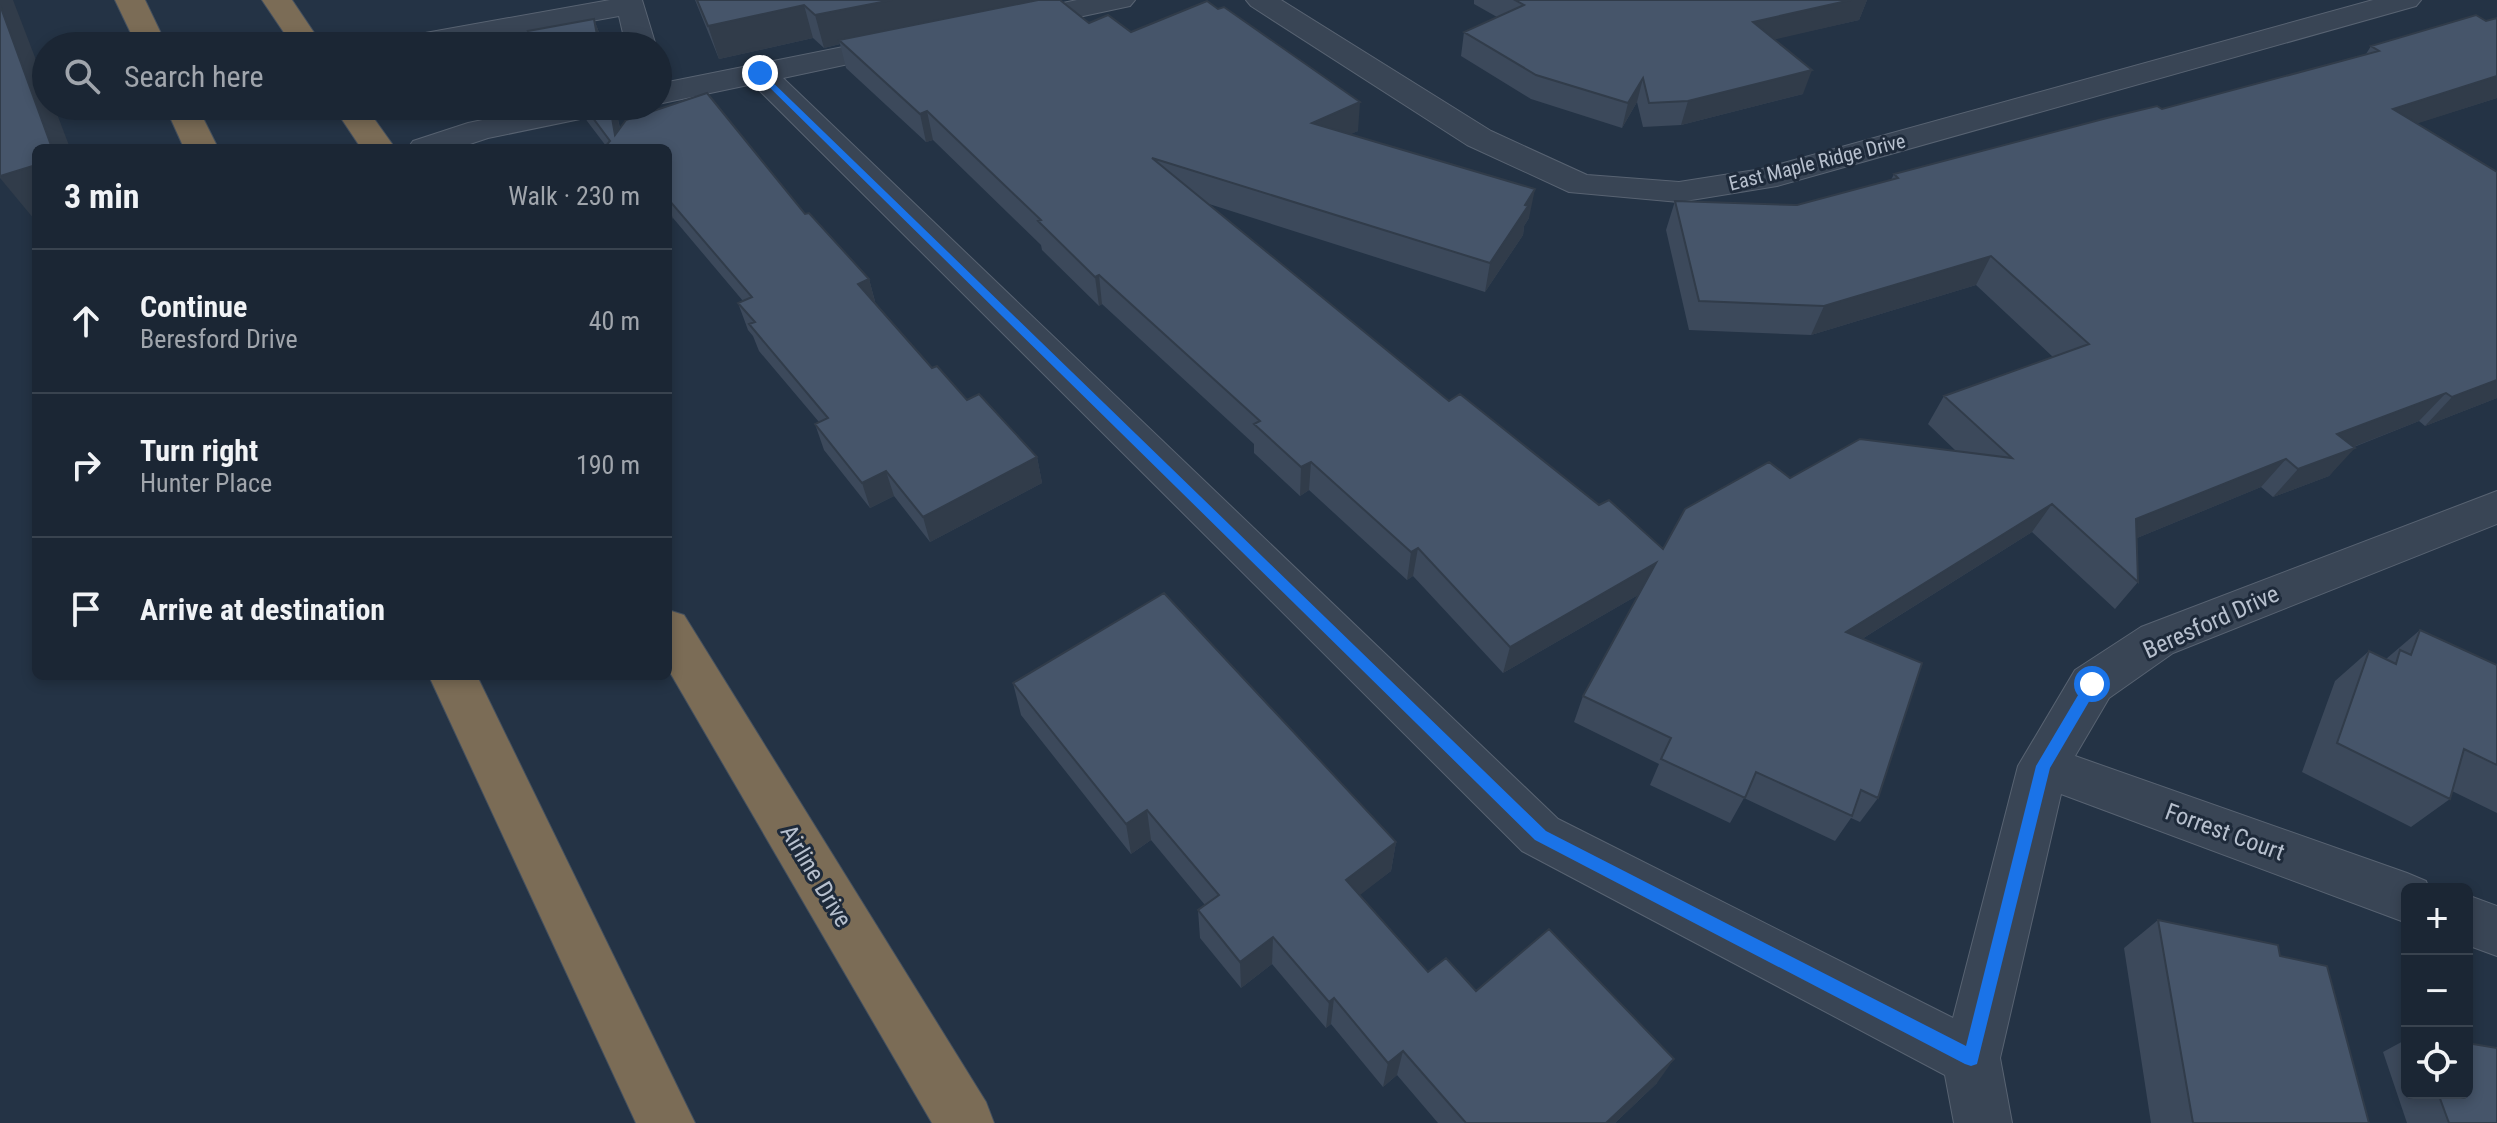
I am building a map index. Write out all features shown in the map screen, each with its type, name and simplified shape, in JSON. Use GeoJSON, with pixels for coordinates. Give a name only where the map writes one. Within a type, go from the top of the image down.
{"type":"FeatureCollection","features":[{"type":"Feature","properties":{"kind":"highway"},"geometry":{"type":"LineString","coordinates":[[130,0],[145,32]]}},
{"type":"Feature","properties":{"kind":"highway"},"geometry":{"type":"LineString","coordinates":[[277,0],[299,32]]}},
{"type":"Feature","properties":{"kind":"highway"},"geometry":{"type":"LineString","coordinates":[[188,120],[199,144]]}},
{"type":"Feature","properties":{"kind":"highway"},"geometry":{"type":"LineString","coordinates":[[359,120],[375,144]]}},
{"type":"Feature","properties":{"kind":"highway","name":"Airline Drive"},"geometry":{"type":"LineString","coordinates":[[672,635],[965,1123]]}},
{"type":"Feature","properties":{"kind":"highway"},"geometry":{"type":"LineString","coordinates":[[455,680],[666,1123]]}},
{"type":"Feature","properties":{"kind":"street"},"geometry":{"type":"LineString","coordinates":[[979,28],[1120,0]]}},
{"type":"Feature","properties":{"kind":"street","name":"East Maple Ridge Drive"},"geometry":{"type":"LineString","coordinates":[[1261,0],[1479,138],[1581,185],[1679,192],[1765,179],[2406,0]]}},
{"type":"Feature","properties":{"kind":"street"},"geometry":{"type":"LineString","coordinates":[[481,32],[631,5],[638,32]]}},
{"type":"Feature","properties":{"kind":"street"},"geometry":{"type":"LineString","coordinates":[[672,91],[932,38]]}},
{"type":"Feature","properties":{"kind":"street"},"geometry":{"type":"LineString","coordinates":[[760,73],[1540,835],[1971,1058]]}},
{"type":"Feature","properties":{"kind":"street"},"geometry":{"type":"LineString","coordinates":[[437,144],[480,130],[529,120]]}},
{"type":"Feature","properties":{"kind":"street","name":"Beresford Drive"},"geometry":{"type":"LineString","coordinates":[[1983,1123],[1971,1058],[2043,766],[2092,684],[2157,640],[2497,507]]}},
{"type":"Feature","properties":{"kind":"street","name":"Forrest Court"},"geometry":{"type":"LineString","coordinates":[[2043,766],[2401,896]]}},
{"type":"Feature","properties":{"kind":"street"},"geometry":{"type":"LineString","coordinates":[[2473,922],[2497,931]]}},
{"type":"Feature","properties":{"kind":"building"},"geometry":{"type":"Polygon","coordinates":[[[697,0],[892,0],[815,15],[804,5],[708,26],[697,0]]]}},
{"type":"Feature","properties":{"kind":"building"},"geometry":{"type":"Polygon","coordinates":[[[1038,0],[1060,0],[1089,23],[1108,15],[1131,32],[1207,1],[1218,9],[1224,7],[1360,102],[1312,123],[1535,189],[1525,205],[1528,206],[1490,263],[1152,158],[1449,401],[1460,394],[1599,505],[1609,500],[1663,549],[1685,509],[1769,462],[1790,478],[1860,439],[2012,458],[1944,396],[2089,344],[1991,256],[1824,306],[1699,301],[1675,201],[1797,205],[1898,178],[1894,174],[2107,118],[2157,106],[2162,109],[2379,51],[2371,46],[2476,15],[2486,21],[2497,18],[2497,76],[2393,109],[2497,172],[2497,380],[2452,397],[2446,393],[2337,434],[2355,448],[2298,469],[2286,459],[2136,519],[2138,582],[2052,504],[1846,632],[1922,663],[1878,798],[1861,790],[1852,816],[1756,772],[1745,798],[1661,759],[1671,738],[1583,696],[1656,563],[1510,647],[1418,548],[1411,552],[1311,462],[1301,467],[1254,424],[1260,421],[1099,275],[1095,277],[1038,221],[1041,220],[927,111],[920,114],[839,40],[1038,0]]]}},
{"type":"Feature","properties":{"kind":"building"},"geometry":{"type":"Polygon","coordinates":[[[1515,0],[1851,0],[1753,22],[1812,70],[1688,101],[1649,103],[1643,78],[1628,103],[1536,75],[1464,32],[1524,5],[1515,0]]]}},
{"type":"Feature","properties":{"kind":"building"},"geometry":{"type":"Polygon","coordinates":[[[0,5],[32,93],[32,120],[42,120],[51,144],[32,144],[32,166],[0,176],[0,5]]]}},
{"type":"Feature","properties":{"kind":"building"},"geometry":{"type":"Polygon","coordinates":[[[594,19],[596,32],[529,32],[594,19]]]}},
{"type":"Feature","properties":{"kind":"building"},"geometry":{"type":"Polygon","coordinates":[[[707,93],[805,214],[809,213],[869,279],[858,284],[932,368],[937,366],[967,400],[979,394],[1037,457],[923,517],[886,471],[862,483],[815,424],[828,418],[749,324],[755,322],[738,303],[752,297],[672,204],[672,144],[607,144],[610,141],[594,120],[612,120],[615,135],[626,120],[672,120],[672,105],[707,93]]]}},
{"type":"Feature","properties":{"kind":"building"},"geometry":{"type":"Polygon","coordinates":[[[1164,593],[1396,842],[1346,880],[1428,972],[1446,958],[1476,991],[1549,929],[1674,1059],[1606,1123],[1466,1123],[1403,1051],[1388,1063],[1334,998],[1329,1002],[1273,937],[1240,962],[1198,910],[1219,895],[1147,810],[1126,824],[1013,683],[1164,593]]]}},
{"type":"Feature","properties":{"kind":"building"},"geometry":{"type":"Polygon","coordinates":[[[2420,630],[2497,665],[2497,765],[2464,749],[2450,799],[2337,743],[2369,651],[2396,664],[2400,650],[2411,655],[2420,630]]]}},
{"type":"Feature","properties":{"kind":"building"},"geometry":{"type":"Polygon","coordinates":[[[2158,920],[2278,945],[2280,956],[2327,966],[2369,1123],[2193,1123],[2158,920]]]}},
{"type":"Feature","properties":{"kind":"building"},"geometry":{"type":"Polygon","coordinates":[[[2473,1044],[2497,1048],[2497,1123],[2449,1123],[2440,1099],[2473,1099],[2473,1044]]]}},
{"type":"Feature","properties":{"kind":"route"},"geometry":{"type":"LineString","coordinates":[[760,73],[1540,835],[1971,1058],[2043,766],[2092,684]]}}]}
